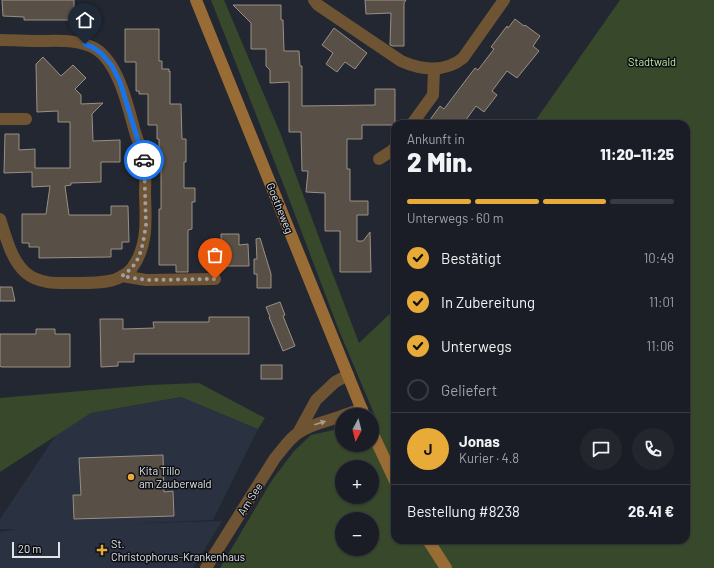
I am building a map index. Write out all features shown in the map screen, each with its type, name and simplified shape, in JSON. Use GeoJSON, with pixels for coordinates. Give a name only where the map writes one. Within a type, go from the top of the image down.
{"type":"FeatureCollection","features":[{"type":"Feature","properties":{"kind":"street","name":"Goetheweg"},"geometry":{"type":"LineString","coordinates":[[196,0],[361,408]]}},
{"type":"Feature","properties":{"kind":"street"},"geometry":{"type":"LineString","coordinates":[[314,0],[318,5],[401,61],[417,67],[434,69],[457,63],[463,58],[504,0]]}},
{"type":"Feature","properties":{"kind":"street"},"geometry":{"type":"LineString","coordinates":[[0,40],[67,41],[85,44],[102,54],[112,66],[120,82],[145,163],[146,225],[139,257],[132,268],[122,276],[110,281],[57,283],[36,279],[20,268],[6,239],[0,219]]}},
{"type":"Feature","properties":{"kind":"street"},"geometry":{"type":"LineString","coordinates":[[415,120],[433,95],[434,69]]}},
{"type":"Feature","properties":{"kind":"street"},"geometry":{"type":"LineString","coordinates":[[0,119],[26,119]]}},
{"type":"Feature","properties":{"kind":"street"},"geometry":{"type":"LineString","coordinates":[[379,159],[391,151]]}},
{"type":"Feature","properties":{"kind":"street"},"geometry":{"type":"LineString","coordinates":[[122,276],[146,280],[215,279]]}},
{"type":"Feature","properties":{"kind":"street","name":"Am See"},"geometry":{"type":"LineString","coordinates":[[206,568],[275,458],[298,433],[316,400],[335,382],[348,375]]}},
{"type":"Feature","properties":{"kind":"street","name":"Am See"},"geometry":{"type":"LineString","coordinates":[[298,433],[335,418]]}},
{"type":"Feature","properties":{"kind":"street"},"geometry":{"type":"LineString","coordinates":[[379,447],[391,472]]}},
{"type":"Feature","properties":{"kind":"street"},"geometry":{"type":"LineString","coordinates":[[431,544],[446,568]]}},
{"type":"Feature","properties":{"kind":"shaded area","name":"Kita Tillo am Zauberwald"},"geometry":{"type":"Polygon","coordinates":[[[181,397],[258,429],[213,520],[121,524],[222,521],[193,568],[0,568],[0,532],[16,529],[0,529],[0,519],[56,435],[91,413],[181,397]]]}},
{"type":"Feature","properties":{"kind":"green space","name":"Stadtwald"},"geometry":{"type":"Polygon","coordinates":[[[211,0],[224,0],[281,135],[359,343],[391,313],[391,544],[690,544],[690,120],[536,120],[620,0],[714,0],[714,568],[220,568],[272,480],[294,451],[311,435],[335,430],[335,452],[379,452],[379,408],[372,408],[340,333],[211,0]]]}},
{"type":"Feature","properties":{"kind":"green space"},"geometry":{"type":"Polygon","coordinates":[[[199,383],[265,418],[258,429],[181,397],[91,413],[0,472],[0,398],[150,385],[199,383]]]}},
{"type":"Feature","properties":{"kind":"building"},"geometry":{"type":"Polygon","coordinates":[[[2,0],[74,0],[74,20],[24,20],[24,17],[3,16],[2,0]]]}},
{"type":"Feature","properties":{"kind":"building"},"geometry":{"type":"Polygon","coordinates":[[[365,0],[406,0],[404,3],[404,46],[390,45],[391,13],[366,14],[365,0]]]}},
{"type":"Feature","properties":{"kind":"building"},"geometry":{"type":"Polygon","coordinates":[[[233,5],[281,5],[284,51],[299,51],[300,66],[302,66],[302,106],[375,105],[375,89],[395,89],[395,120],[391,120],[391,125],[362,125],[362,139],[347,139],[347,169],[350,169],[350,201],[368,201],[368,215],[357,215],[357,241],[363,241],[370,232],[371,272],[340,272],[340,231],[325,231],[325,193],[306,192],[308,171],[302,171],[301,132],[289,132],[289,82],[270,83],[270,70],[266,66],[266,49],[251,49],[251,23],[233,5]]]}},
{"type":"Feature","properties":{"kind":"building"},"geometry":{"type":"Polygon","coordinates":[[[515,19],[540,36],[533,46],[539,51],[517,78],[507,71],[492,91],[497,95],[484,112],[476,106],[466,120],[430,120],[440,106],[444,109],[475,68],[478,70],[494,49],[491,47],[507,26],[508,28],[515,19]]]}},
{"type":"Feature","properties":{"kind":"building"},"geometry":{"type":"Polygon","coordinates":[[[334,28],[367,53],[355,69],[345,62],[337,72],[326,64],[333,53],[322,45],[334,28]]]}},
{"type":"Feature","properties":{"kind":"building"},"geometry":{"type":"Polygon","coordinates":[[[125,29],[159,29],[159,61],[162,61],[162,69],[169,69],[169,72],[170,71],[170,104],[181,104],[182,139],[186,139],[184,188],[195,188],[195,202],[192,202],[192,229],[188,230],[188,272],[176,272],[176,265],[159,265],[161,162],[159,162],[159,139],[157,139],[157,125],[148,125],[148,94],[139,94],[139,91],[136,91],[136,62],[125,62],[125,29]]]}},
{"type":"Feature","properties":{"kind":"building"},"geometry":{"type":"Polygon","coordinates":[[[43,57],[61,76],[73,65],[86,78],[75,89],[81,95],[81,104],[103,103],[92,114],[93,141],[120,140],[120,162],[101,162],[101,182],[71,183],[71,185],[65,186],[69,215],[111,215],[111,206],[128,206],[129,242],[122,242],[122,249],[111,249],[111,257],[39,258],[39,247],[29,247],[29,243],[22,243],[22,214],[46,214],[50,186],[32,187],[32,172],[4,173],[5,134],[19,134],[19,150],[35,149],[35,168],[70,168],[70,122],[58,122],[58,111],[37,112],[36,64],[43,57]]]}},
{"type":"Feature","properties":{"kind":"building"},"geometry":{"type":"Polygon","coordinates":[[[221,234],[239,234],[239,245],[248,244],[249,266],[222,266],[221,234]]]}},
{"type":"Feature","properties":{"kind":"building"},"geometry":{"type":"Polygon","coordinates":[[[260,238],[271,274],[271,288],[257,288],[257,274],[254,274],[254,259],[257,259],[256,239],[260,238]]]}},
{"type":"Feature","properties":{"kind":"building"},"geometry":{"type":"Polygon","coordinates":[[[0,287],[12,287],[15,301],[0,301],[0,287]]]}},
{"type":"Feature","properties":{"kind":"building"},"geometry":{"type":"Polygon","coordinates":[[[280,302],[285,315],[283,316],[295,346],[283,351],[266,307],[280,302]]]}},
{"type":"Feature","properties":{"kind":"building"},"geometry":{"type":"Polygon","coordinates":[[[209,317],[249,317],[249,354],[134,354],[134,362],[118,362],[118,366],[101,367],[100,319],[123,319],[123,329],[154,328],[153,322],[209,322],[209,317]]]}},
{"type":"Feature","properties":{"kind":"building"},"geometry":{"type":"Polygon","coordinates":[[[36,329],[55,329],[55,334],[70,334],[70,367],[1,367],[0,334],[36,334],[36,329]]]}},
{"type":"Feature","properties":{"kind":"building"},"geometry":{"type":"Polygon","coordinates":[[[261,365],[282,365],[282,379],[261,379],[261,365]]]}},
{"type":"Feature","properties":{"kind":"building"},"geometry":{"type":"Polygon","coordinates":[[[163,455],[164,492],[173,491],[174,516],[74,519],[73,495],[81,495],[79,458],[163,455]]]}},
{"type":"Feature","properties":{"kind":"way so far"},"geometry":{"type":"LineString","coordinates":[[144,160],[146,225],[143,243],[139,257],[132,268],[122,276],[146,280],[215,279]]}},
{"type":"Feature","properties":{"kind":"place","name":"Kita Tillo am Zauberwald"},"geometry":{"type":"Point","coordinates":[131,477]}},
{"type":"Feature","properties":{"kind":"place","name":"St. Christophorus-Krankenhaus"},"geometry":{"type":"Point","coordinates":[102,550]}},
{"type":"Feature","properties":{"kind":"route"},"geometry":{"type":"LineString","coordinates":[[85,44],[102,54],[112,66],[120,82],[144,160]]}}]}
